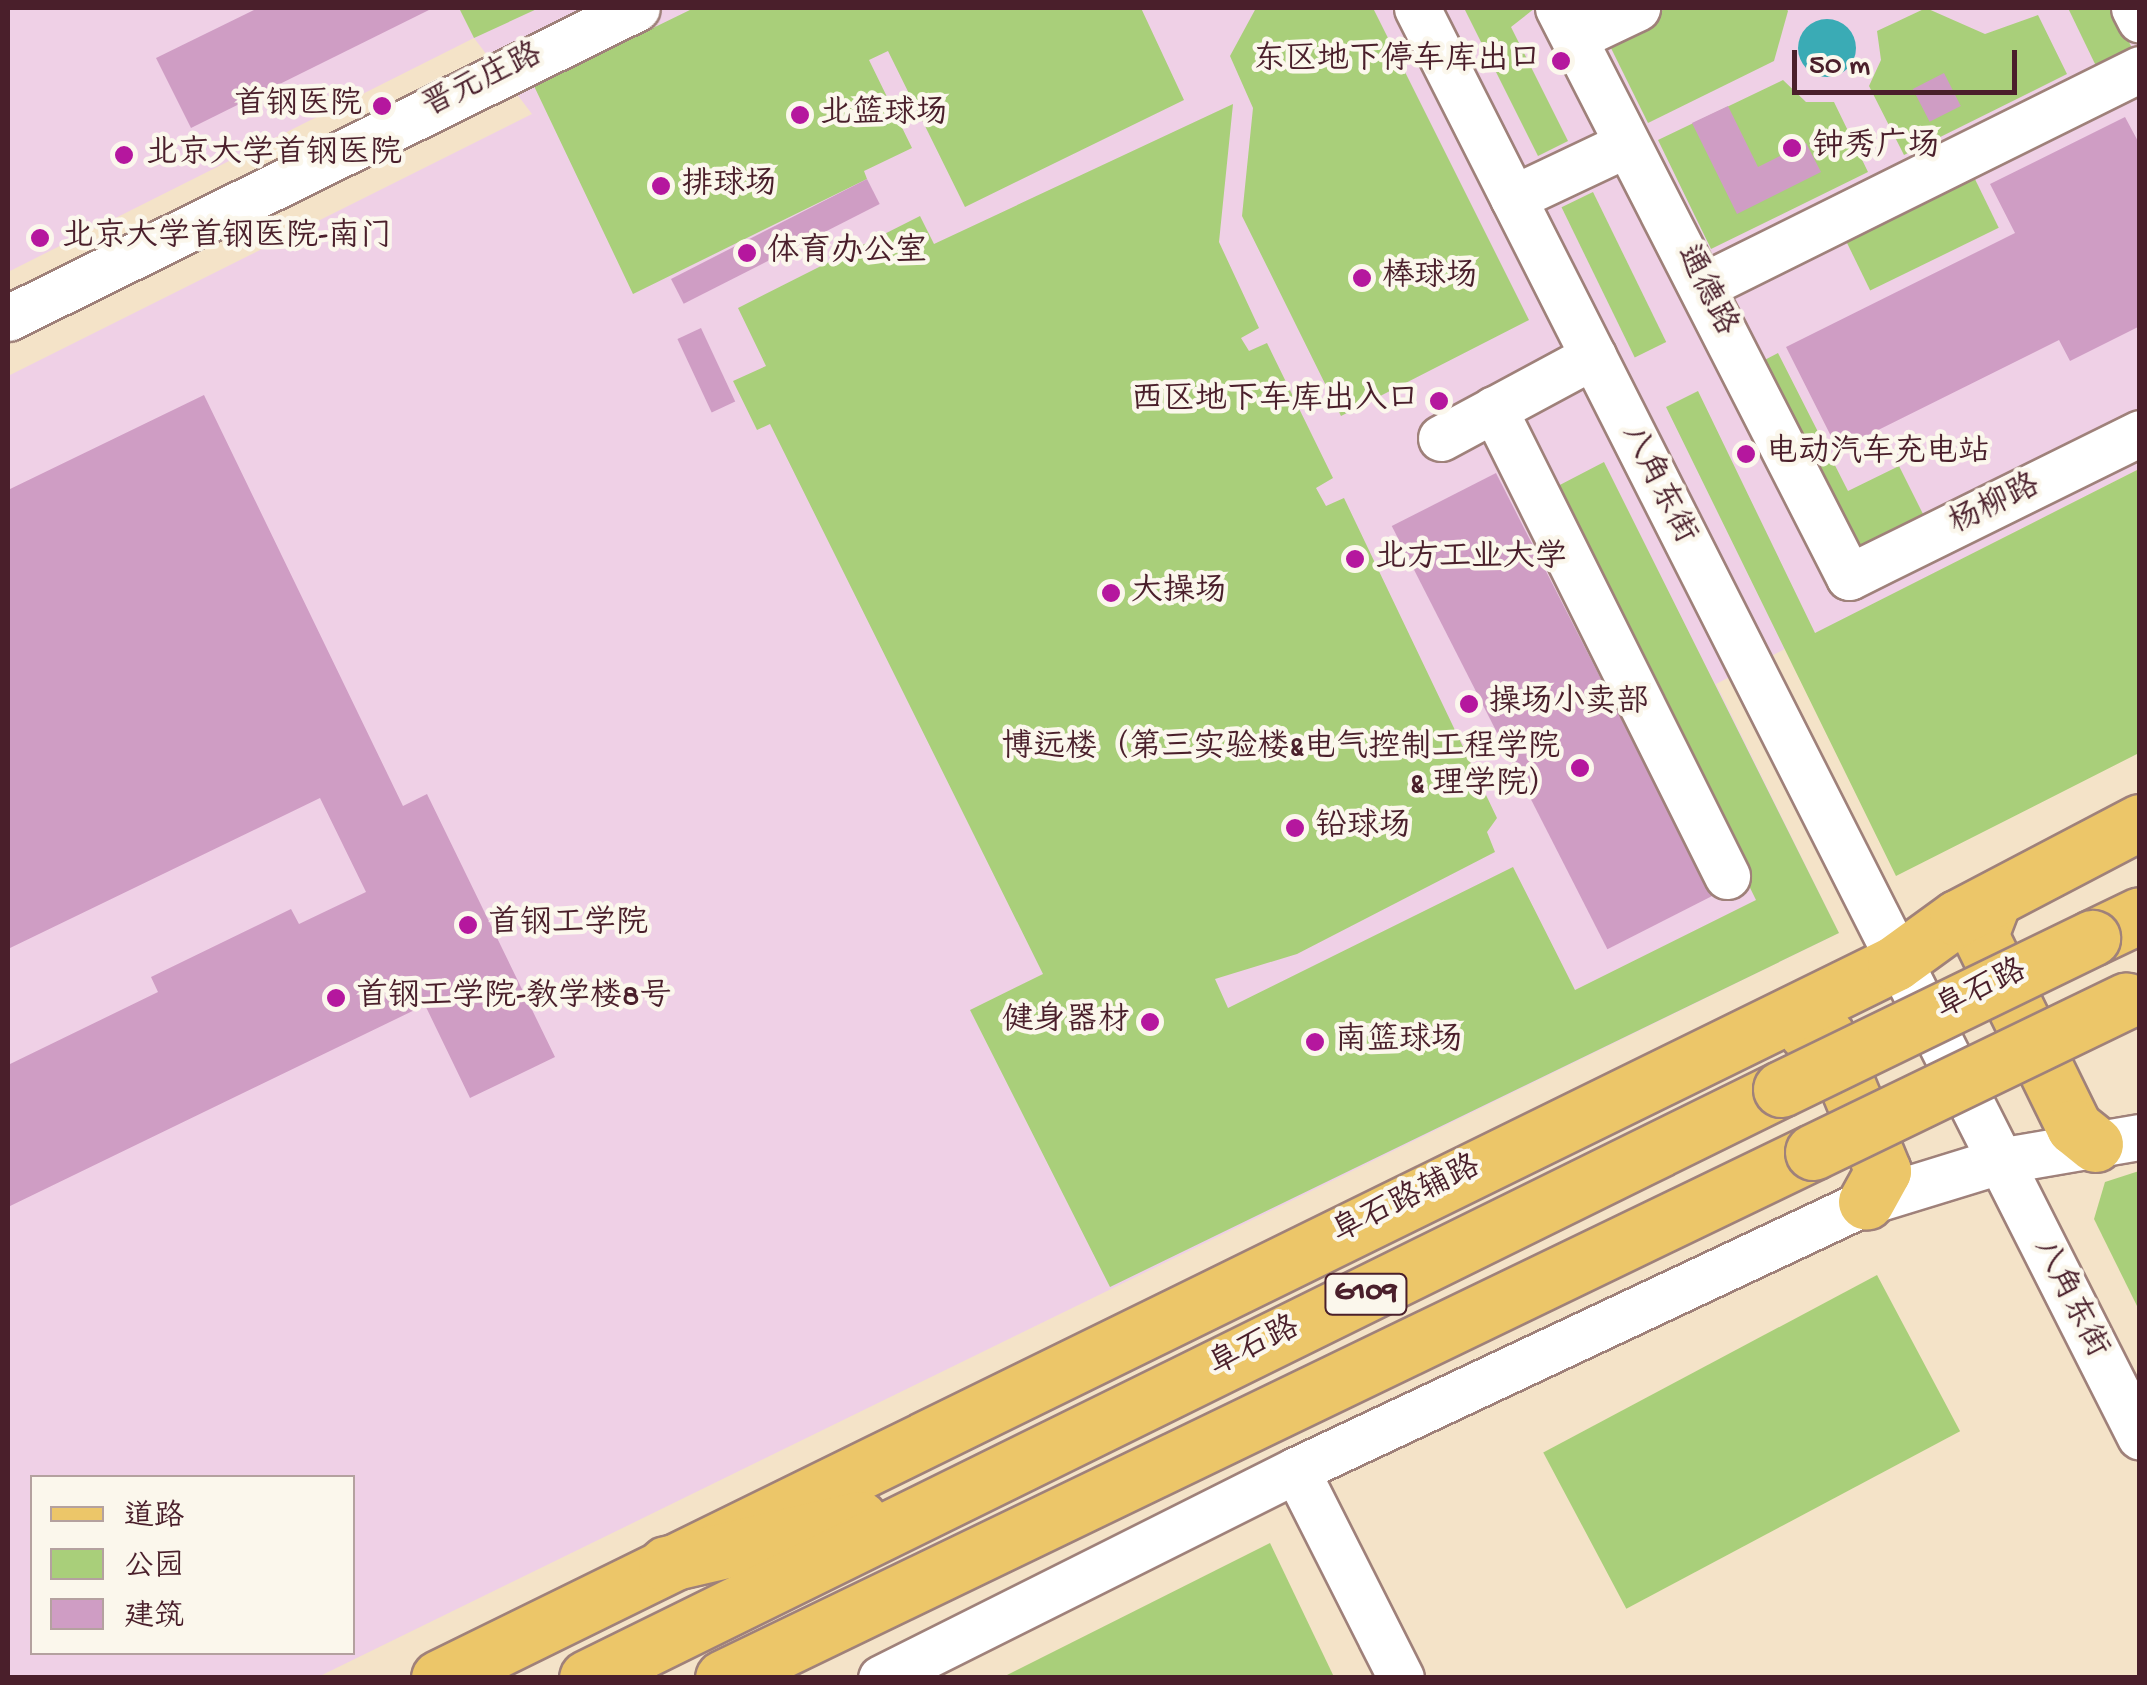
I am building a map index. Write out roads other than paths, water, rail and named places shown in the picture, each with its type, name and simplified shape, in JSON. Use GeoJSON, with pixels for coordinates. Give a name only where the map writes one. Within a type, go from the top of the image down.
{"type":"FeatureCollection","features":[{"type":"Feature","properties":{"kind":"main road","name":"阜石路辅路"},"geometry":{"type":"LineString","coordinates":[[666,1564],[1895,963],[1993,901],[2140,822]]}},
{"type":"Feature","properties":{"kind":"main road"},"geometry":{"type":"LineString","coordinates":[[1993,901],[1980,935],[2074,1128],[2118,1140]]}},
{"type":"Feature","properties":{"kind":"main road","name":"阜石路"},"geometry":{"type":"LineString","coordinates":[[587,1678],[2116,926]]}},
{"type":"Feature","properties":{"kind":"main road","name":"阜石路"},"geometry":{"type":"LineString","coordinates":[[723,1678],[2135,998]]}},
{"type":"Feature","properties":{"kind":"main road"},"geometry":{"type":"LineString","coordinates":[[1764,1026],[1827,1036],[1883,1171],[1866,1202]]}},
{"type":"Feature","properties":{"kind":"main road"},"geometry":{"type":"LineString","coordinates":[[439,1678],[666,1564],[951,1498]]}},
{"type":"Feature","properties":{"kind":"main road"},"geometry":{"type":"LineString","coordinates":[[810,1678],[1049,1522]]}},
{"type":"Feature","properties":{"kind":"street","name":"晋元庄路"},"geometry":{"type":"LineString","coordinates":[[8,318],[637,8]]}},
{"type":"Feature","properties":{"kind":"street","name":"八角东街"},"geometry":{"type":"LineString","coordinates":[[1417,8],[1895,963],[2140,1437]]}},
{"type":"Feature","properties":{"kind":"street"},"geometry":{"type":"LineString","coordinates":[[1566,23],[1637,8]]}},
{"type":"Feature","properties":{"kind":"street"},"geometry":{"type":"LineString","coordinates":[[2134,8],[2140,20]]}},
{"type":"Feature","properties":{"kind":"street","name":"通德路"},"geometry":{"type":"LineString","coordinates":[[1566,23],[1849,577]]}},
{"type":"Feature","properties":{"kind":"street"},"geometry":{"type":"LineString","coordinates":[[1703,286],[2140,68]]}},
{"type":"Feature","properties":{"kind":"street"},"geometry":{"type":"LineString","coordinates":[[1512,198],[1627,144]]}},
{"type":"Feature","properties":{"kind":"street"},"geometry":{"type":"LineString","coordinates":[[1441,438],[1593,356]]}},
{"type":"Feature","properties":{"kind":"street"},"geometry":{"type":"LineString","coordinates":[[1494,409],[1727,876]]}},
{"type":"Feature","properties":{"kind":"street","name":"杨柳路"},"geometry":{"type":"LineString","coordinates":[[1849,577],[2140,433]]}},
{"type":"Feature","properties":{"kind":"street"},"geometry":{"type":"LineString","coordinates":[[881,1678],[1296,1470],[1866,1202],[2000,1162],[2118,1140]]}},
{"type":"Feature","properties":{"kind":"street"},"geometry":{"type":"LineString","coordinates":[[1296,1470],[1401,1678]]}},
{"type":"Feature","properties":{"kind":"water"},"geometry":{"type":"Polygon","coordinates":[[[1827,19],[1847,28],[1856,48],[1847,68],[1827,77],[1807,68],[1798,48],[1807,28],[1827,19]]]}},
{"type":"Feature","properties":{"kind":"place","name":"东区地下停车库出口"},"geometry":{"type":"Point","coordinates":[1561,61]}},
{"type":"Feature","properties":{"kind":"place","name":"首钢医院"},"geometry":{"type":"Point","coordinates":[382,106]}},
{"type":"Feature","properties":{"kind":"place","name":"北篮球场"},"geometry":{"type":"Point","coordinates":[800,115]}},
{"type":"Feature","properties":{"kind":"place","name":"钟秀广场"},"geometry":{"type":"Point","coordinates":[1792,148]}},
{"type":"Feature","properties":{"kind":"place","name":"北京大学首钢医院"},"geometry":{"type":"Point","coordinates":[124,155]}},
{"type":"Feature","properties":{"kind":"place","name":"排球场"},"geometry":{"type":"Point","coordinates":[661,186]}},
{"type":"Feature","properties":{"kind":"place","name":"北京大学首钢医院-南门"},"geometry":{"type":"Point","coordinates":[40,238]}},
{"type":"Feature","properties":{"kind":"place","name":"体育办公室"},"geometry":{"type":"Point","coordinates":[747,253]}},
{"type":"Feature","properties":{"kind":"place","name":"棒球场"},"geometry":{"type":"Point","coordinates":[1362,278]}},
{"type":"Feature","properties":{"kind":"place","name":"西区地下车库出入口"},"geometry":{"type":"Point","coordinates":[1439,401]}},
{"type":"Feature","properties":{"kind":"place","name":"电动汽车充电站"},"geometry":{"type":"Point","coordinates":[1746,454]}},
{"type":"Feature","properties":{"kind":"place","name":"北方工业大学"},"geometry":{"type":"Point","coordinates":[1355,559]}},
{"type":"Feature","properties":{"kind":"place","name":"大操场"},"geometry":{"type":"Point","coordinates":[1111,593]}},
{"type":"Feature","properties":{"kind":"place","name":"操场小卖部"},"geometry":{"type":"Point","coordinates":[1469,704]}},
{"type":"Feature","properties":{"kind":"place","name":"博远楼（第三实验楼&电气控制工程学院 & 理学院）"},"geometry":{"type":"Point","coordinates":[1580,768]}},
{"type":"Feature","properties":{"kind":"place","name":"铅球场"},"geometry":{"type":"Point","coordinates":[1295,828]}},
{"type":"Feature","properties":{"kind":"place","name":"首钢工学院"},"geometry":{"type":"Point","coordinates":[468,925]}},
{"type":"Feature","properties":{"kind":"place","name":"首钢工学院-教学楼8号"},"geometry":{"type":"Point","coordinates":[336,998]}},
{"type":"Feature","properties":{"kind":"place","name":"健身器材"},"geometry":{"type":"Point","coordinates":[1150,1022]}},
{"type":"Feature","properties":{"kind":"place","name":"南篮球场"},"geometry":{"type":"Point","coordinates":[1315,1042]}}]}
